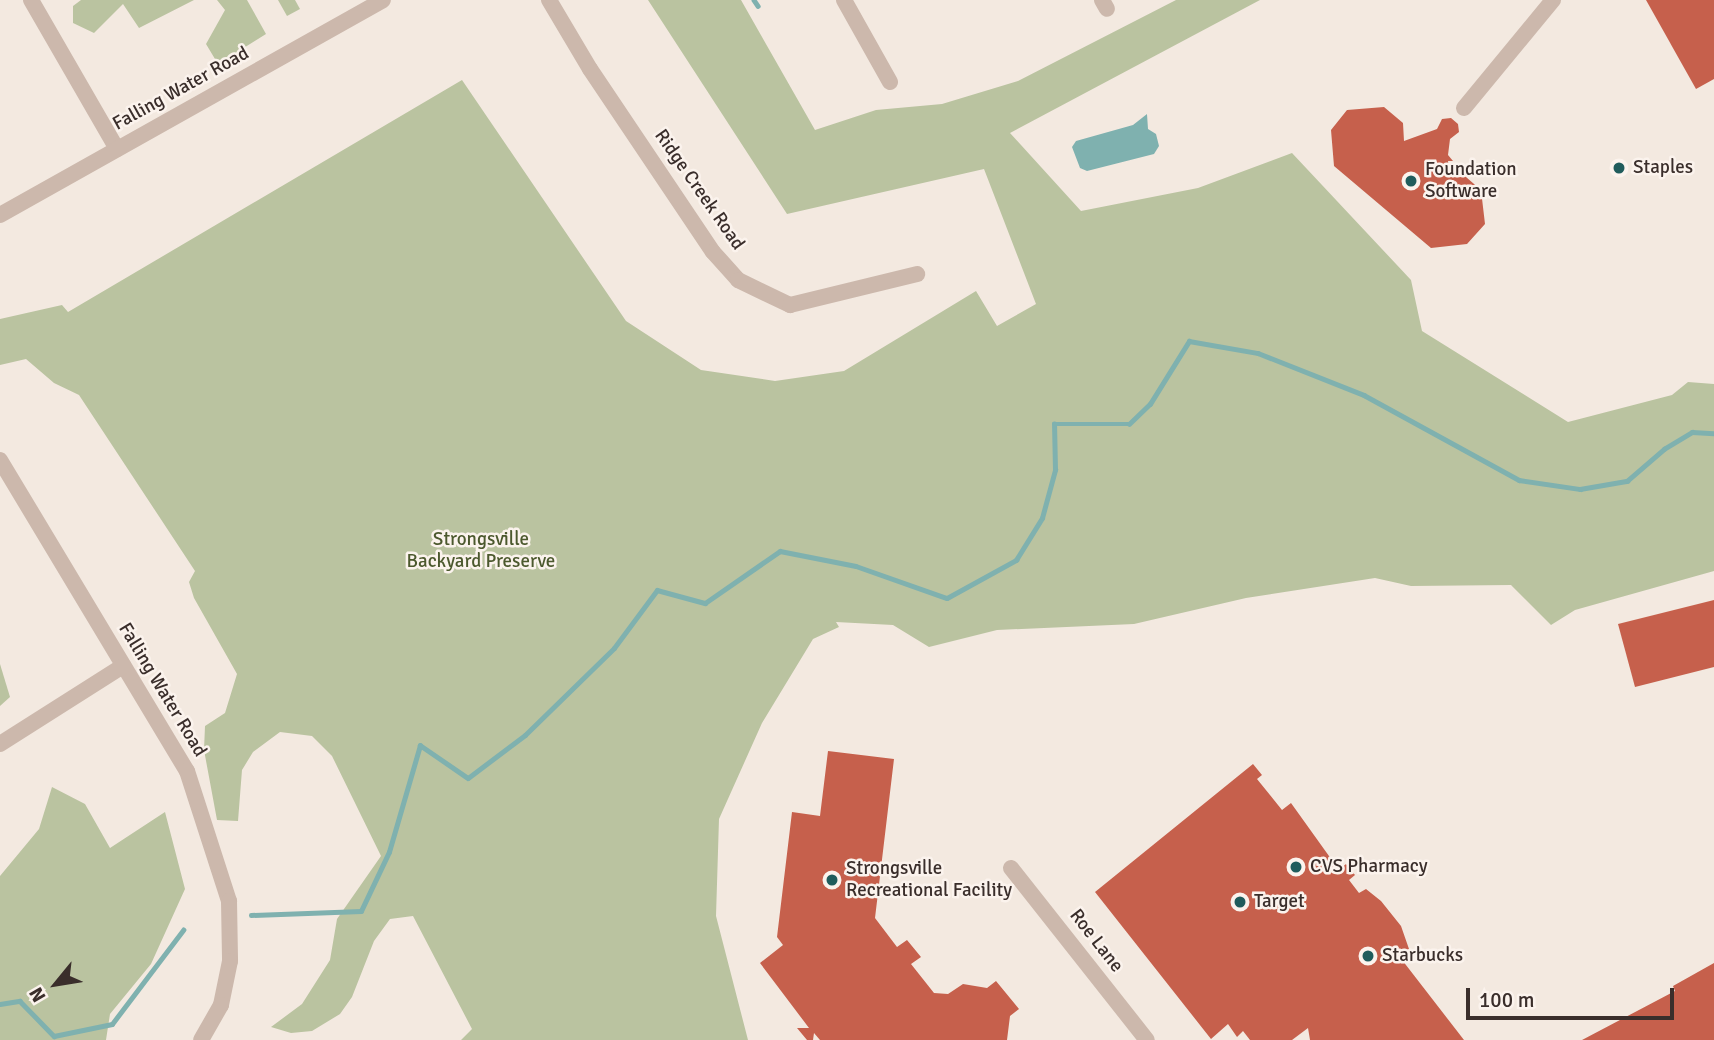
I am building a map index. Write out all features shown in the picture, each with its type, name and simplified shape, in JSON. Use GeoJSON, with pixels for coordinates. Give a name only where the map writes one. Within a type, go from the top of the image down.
{"type":"FeatureCollection","features":[{"type":"Feature","properties":{"kind":"street"},"geometry":{"type":"LineString","coordinates":[[31,0],[117,149]]}},
{"type":"Feature","properties":{"kind":"street","name":"Falling Water Road"},"geometry":{"type":"LineString","coordinates":[[0,215],[383,0]]}},
{"type":"Feature","properties":{"kind":"street","name":"Ridge Creek Road"},"geometry":{"type":"LineString","coordinates":[[549,0],[636,138],[713,252],[738,280],[790,305],[917,274]]}},
{"type":"Feature","properties":{"kind":"street"},"geometry":{"type":"LineString","coordinates":[[844,0],[890,82]]}},
{"type":"Feature","properties":{"kind":"street"},"geometry":{"type":"LineString","coordinates":[[1464,107],[1553,0]]}},
{"type":"Feature","properties":{"kind":"street","name":"Falling Water Road"},"geometry":{"type":"LineString","coordinates":[[0,460],[187,771],[229,901],[230,961],[221,1005],[201,1040]]}},
{"type":"Feature","properties":{"kind":"street"},"geometry":{"type":"LineString","coordinates":[[0,744],[123,666]]}},
{"type":"Feature","properties":{"kind":"street","name":"Roe Lane"},"geometry":{"type":"LineString","coordinates":[[1011,868],[1147,1040]]}},
{"type":"Feature","properties":{"kind":"green space"},"geometry":{"type":"Polygon","coordinates":[[[81,0],[194,0],[139,28],[123,4],[94,33],[73,23],[73,6],[81,0]]]}},
{"type":"Feature","properties":{"kind":"green space"},"geometry":{"type":"Polygon","coordinates":[[[217,0],[247,0],[266,34],[218,64],[206,44],[225,10],[217,0]]]}},
{"type":"Feature","properties":{"kind":"green space"},"geometry":{"type":"Polygon","coordinates":[[[278,0],[295,0],[300,9],[287,16],[278,0]]]}},
{"type":"Feature","properties":{"kind":"green space","name":"Strongsville Backyard Preserve"},"geometry":{"type":"Polygon","coordinates":[[[648,0],[741,0],[815,130],[876,110],[942,104],[1018,81],[1176,0],[1260,0],[1010,133],[1081,211],[1198,188],[1292,153],[1411,280],[1422,331],[1568,422],[1672,395],[1688,382],[1714,384],[1714,571],[1575,610],[1551,625],[1511,585],[1411,586],[1375,578],[1246,598],[1134,624],[997,630],[929,647],[893,625],[836,622],[839,627],[813,639],[762,723],[719,819],[716,916],[748,1040],[461,1040],[472,1029],[413,916],[390,919],[374,941],[352,997],[340,1014],[312,1031],[291,1033],[271,1027],[302,1004],[330,960],[337,919],[381,856],[332,756],[312,736],[280,732],[253,752],[242,770],[238,821],[217,820],[204,750],[205,726],[225,713],[237,674],[194,598],[189,582],[195,571],[79,395],[54,383],[26,359],[0,365],[0,319],[62,305],[68,312],[462,80],[626,321],[701,370],[775,381],[844,371],[976,291],[997,326],[1036,304],[984,169],[787,214],[648,0]]]}},
{"type":"Feature","properties":{"kind":"green space"},"geometry":{"type":"Polygon","coordinates":[[[0,664],[10,697],[0,706],[0,664]]]}},
{"type":"Feature","properties":{"kind":"green space"},"geometry":{"type":"Polygon","coordinates":[[[52,787],[85,804],[110,848],[165,812],[185,889],[151,964],[110,1014],[106,1040],[0,1040],[0,876],[39,829],[52,787]]]}},
{"type":"Feature","properties":{"kind":"water"},"geometry":{"type":"Polygon","coordinates":[[[1147,114],[1148,129],[1156,134],[1159,146],[1154,154],[1087,171],[1080,168],[1072,147],[1076,141],[1133,125],[1147,114]]]}},
{"type":"Feature","properties":{"kind":"building"},"geometry":{"type":"Polygon","coordinates":[[[1646,0],[1714,0],[1714,79],[1696,89],[1646,0]]]}},
{"type":"Feature","properties":{"kind":"building","name":"Foundation Software"},"geometry":{"type":"Polygon","coordinates":[[[1384,107],[1403,123],[1404,141],[1437,129],[1442,119],[1451,118],[1458,124],[1459,132],[1450,139],[1448,155],[1453,161],[1448,161],[1449,172],[1459,171],[1481,190],[1485,224],[1467,244],[1431,248],[1334,166],[1331,130],[1347,110],[1384,107]]]}},
{"type":"Feature","properties":{"kind":"building"},"geometry":{"type":"Polygon","coordinates":[[[1714,600],[1714,667],[1635,687],[1618,624],[1714,600]]]}},
{"type":"Feature","properties":{"kind":"building","name":"Strongsville Recreational Facility"},"geometry":{"type":"Polygon","coordinates":[[[828,751],[894,759],[875,918],[897,947],[907,940],[921,957],[911,964],[934,993],[948,994],[963,984],[987,988],[996,981],[1019,1009],[1010,1016],[1007,1040],[820,1040],[814,1033],[813,1040],[807,1040],[797,1028],[809,1028],[760,963],[783,945],[777,937],[792,812],[820,816],[828,751]]]}},
{"type":"Feature","properties":{"kind":"building","name":"Target"},"geometry":{"type":"Polygon","coordinates":[[[1253,764],[1262,775],[1257,779],[1282,810],[1291,803],[1339,870],[1346,864],[1355,875],[1349,880],[1359,893],[1366,889],[1381,901],[1401,926],[1409,949],[1399,956],[1464,1040],[1310,1040],[1308,1028],[1292,1040],[1250,1040],[1243,1031],[1237,1037],[1228,1024],[1211,1039],[1095,892],[1253,764]]]}},
{"type":"Feature","properties":{"kind":"building"},"geometry":{"type":"Polygon","coordinates":[[[1714,963],[1714,1040],[1582,1040],[1675,991],[1673,986],[1714,963]]]}},
{"type":"Feature","properties":{"kind":"waterway"},"geometry":{"type":"LineString","coordinates":[[754,0],[758,6]]}},
{"type":"Feature","properties":{"kind":"waterway"},"geometry":{"type":"LineString","coordinates":[[251,915],[361,911],[389,852],[420,745],[468,778],[525,735],[614,648],[657,590],[705,603],[780,551],[856,566],[947,598],[1016,560],[1042,518],[1055,470],[1054,424],[1129,424],[1150,404],[1189,341],[1258,353],[1364,395],[1519,480],[1580,489],[1627,481],[1664,449],[1692,432],[1714,433]]}},
{"type":"Feature","properties":{"kind":"waterway"},"geometry":{"type":"LineString","coordinates":[[0,1004],[20,1001],[54,1036],[112,1024],[183,930]]}},
{"type":"Feature","properties":{"kind":"place","name":"Staples"},"geometry":{"type":"Point","coordinates":[1619,168]}},
{"type":"Feature","properties":{"kind":"place","name":"Foundation Software"},"geometry":{"type":"Point","coordinates":[1411,181]}},
{"type":"Feature","properties":{"kind":"place","name":"CVS Pharmacy"},"geometry":{"type":"Point","coordinates":[1296,867]}},
{"type":"Feature","properties":{"kind":"place","name":"Strongsville Recreational Facility"},"geometry":{"type":"Point","coordinates":[832,880]}},
{"type":"Feature","properties":{"kind":"place","name":"Target"},"geometry":{"type":"Point","coordinates":[1240,902]}},
{"type":"Feature","properties":{"kind":"place","name":"Starbucks"},"geometry":{"type":"Point","coordinates":[1368,956]}}]}
